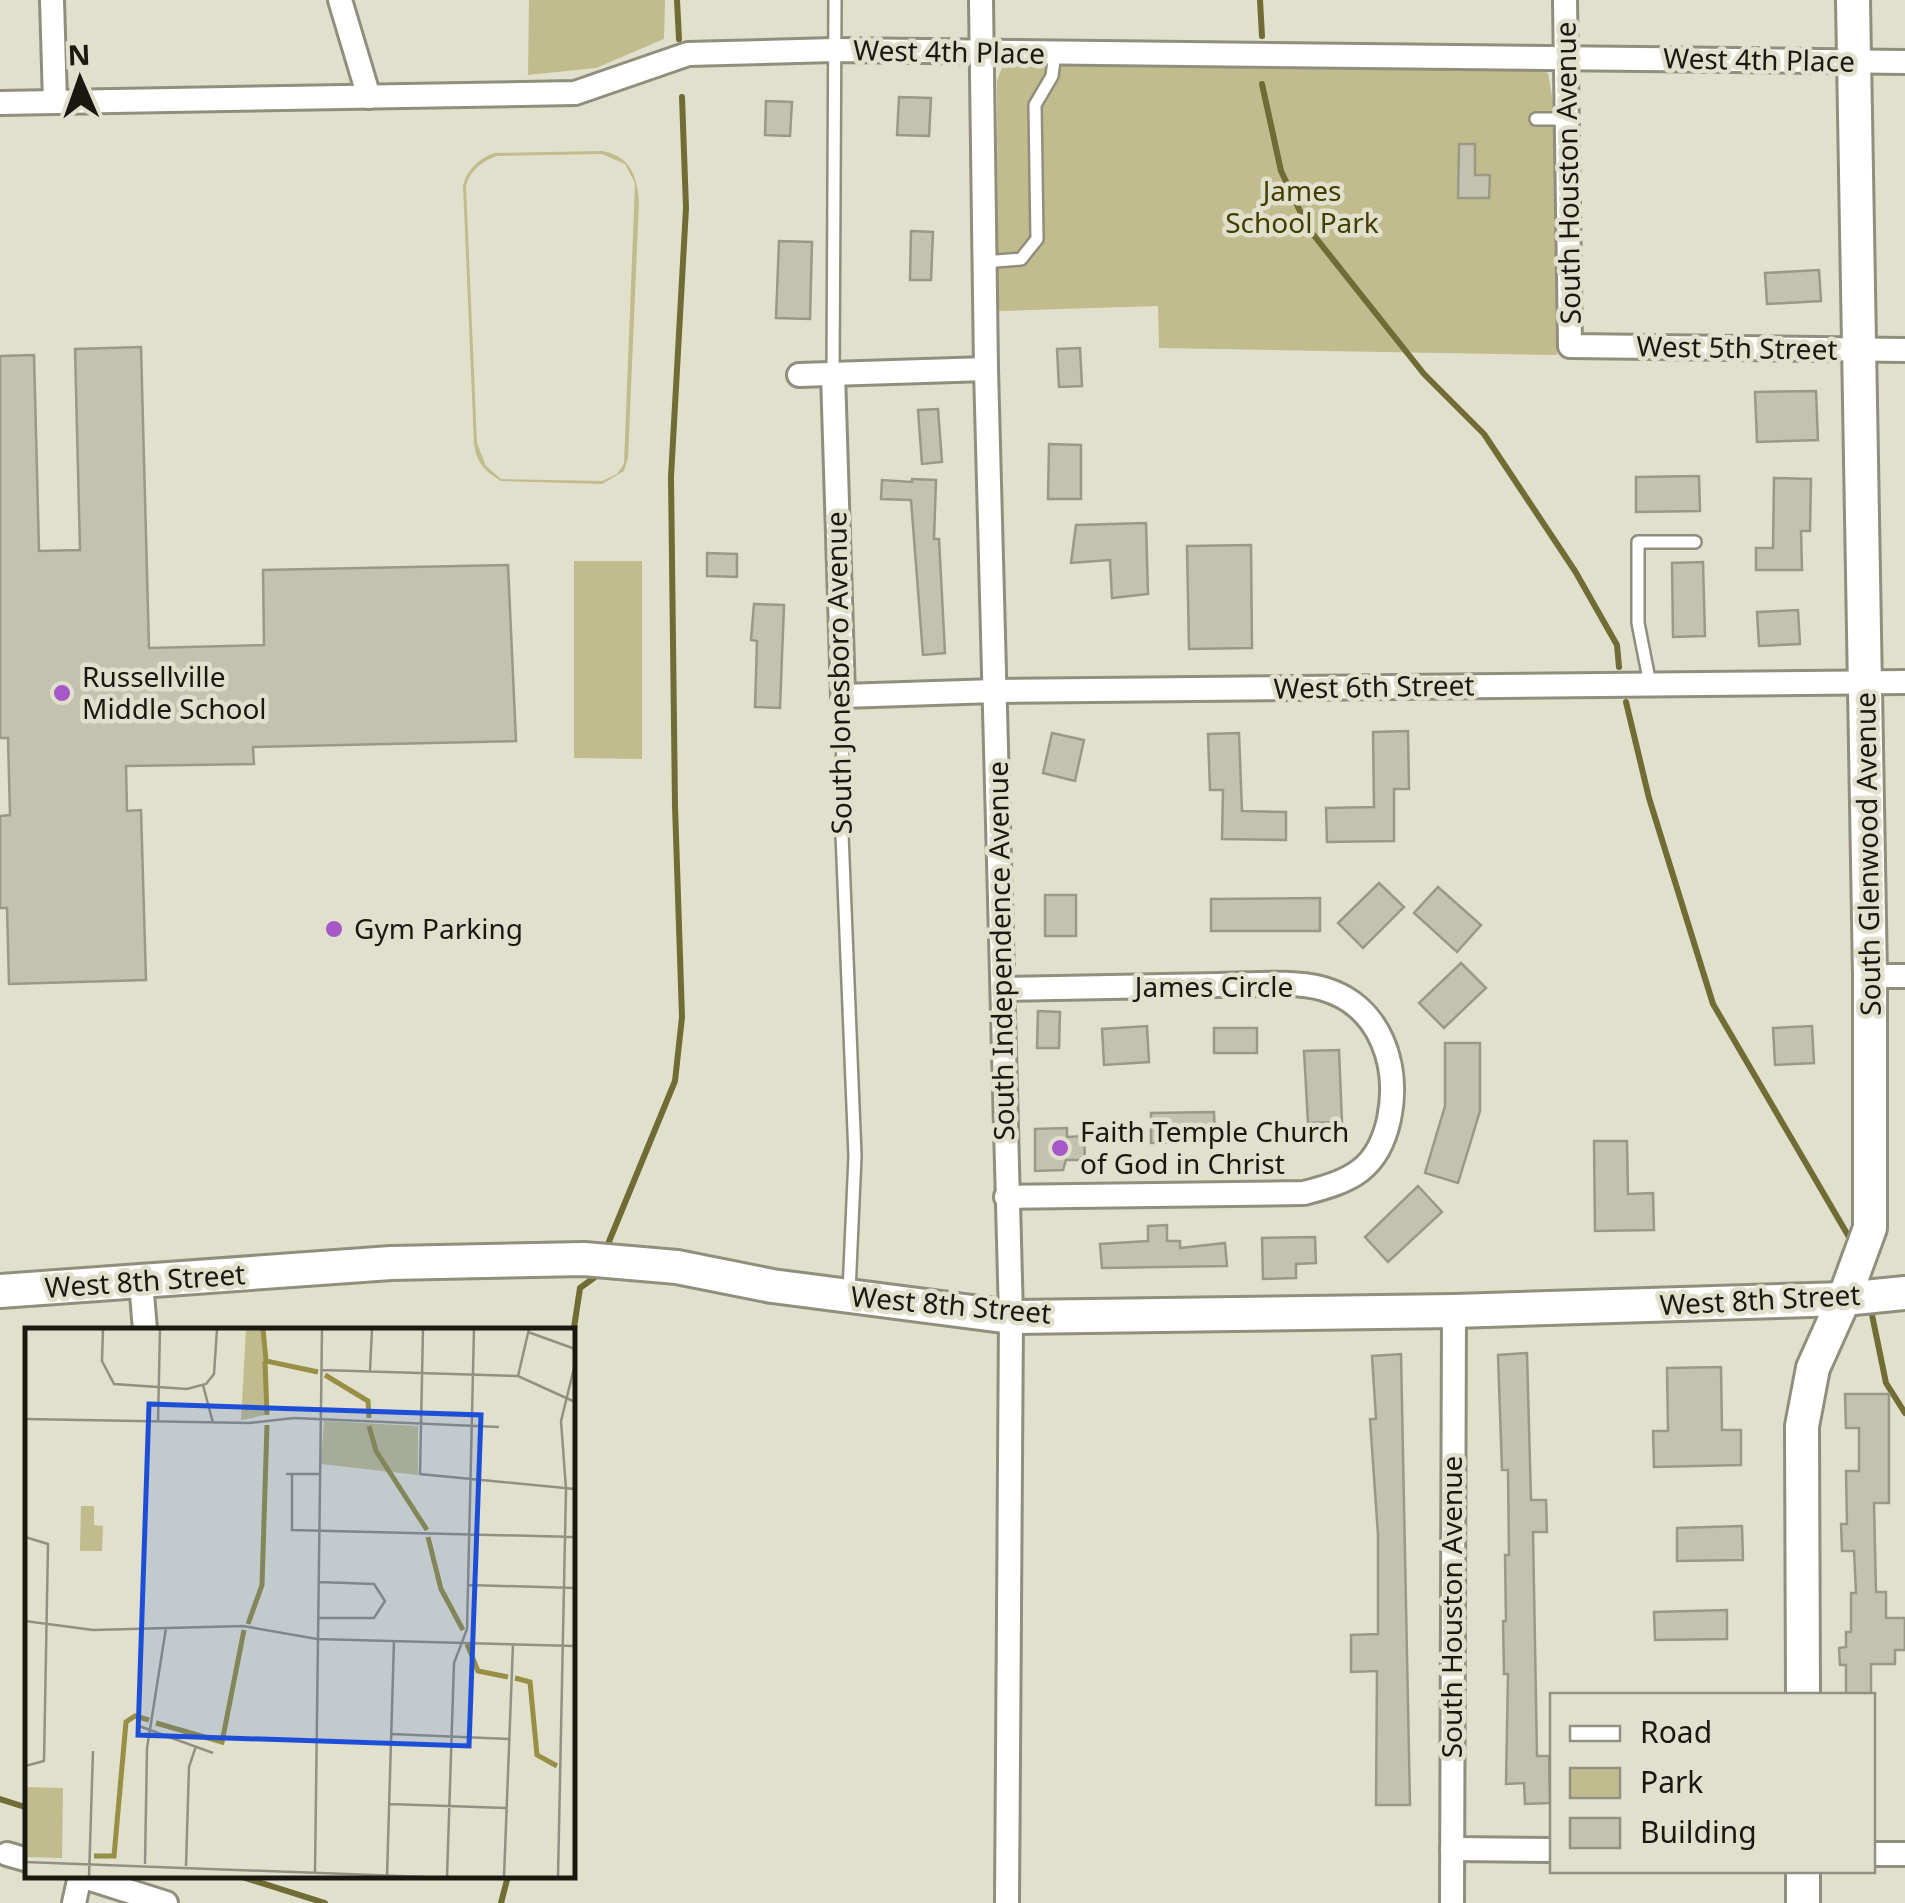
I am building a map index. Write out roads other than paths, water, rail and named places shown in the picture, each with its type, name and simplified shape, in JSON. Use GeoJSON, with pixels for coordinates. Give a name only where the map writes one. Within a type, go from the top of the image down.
{"type":"FeatureCollection","features":[{"type":"Feature","properties":{"kind":"street"},"geometry":{"type":"LineString","coordinates":[[52,0],[55,102]]}},
{"type":"Feature","properties":{"kind":"street"},"geometry":{"type":"LineString","coordinates":[[340,0],[369,96]]}},
{"type":"Feature","properties":{"kind":"street","name":"South Independence Avenue"},"geometry":{"type":"LineString","coordinates":[[981,0],[986,370],[1011,1317],[1007,1903]]}},
{"type":"Feature","properties":{"kind":"street","name":"South Houston Avenue"},"geometry":{"type":"LineString","coordinates":[[1566,0],[1570,346]]}},
{"type":"Feature","properties":{"kind":"street","name":"South Glenwood Avenue"},"geometry":{"type":"LineString","coordinates":[[1803,1693],[1802,1426],[1814,1368],[1870,1228],[1866,682],[1853,0]]}},
{"type":"Feature","properties":{"kind":"street","name":"West 4th Place"},"geometry":{"type":"LineString","coordinates":[[0,102],[575,92],[688,54],[834,50],[1905,62]]}},
{"type":"Feature","properties":{"kind":"street","name":"West 5th Street"},"geometry":{"type":"LineString","coordinates":[[1570,346],[1905,350]]}},
{"type":"Feature","properties":{"kind":"street"},"geometry":{"type":"LineString","coordinates":[[799,374],[986,370]]}},
{"type":"Feature","properties":{"kind":"street","name":"South Jonesboro Avenue"},"geometry":{"type":"LineString","coordinates":[[833,374],[843,696]]}},
{"type":"Feature","properties":{"kind":"street","name":"West 6th Street"},"geometry":{"type":"LineString","coordinates":[[843,696],[1905,682]]}},
{"type":"Feature","properties":{"kind":"street"},"geometry":{"type":"LineString","coordinates":[[1870,976],[1905,976]]}},
{"type":"Feature","properties":{"kind":"street","name":"James Circle"},"geometry":{"type":"LineString","coordinates":[[1002,989],[1268,984],[1324,989],[1372,1019],[1387,1046],[1392,1083],[1389,1118],[1379,1152],[1354,1176],[1334,1185],[1304,1192],[1006,1198]]}},
{"type":"Feature","properties":{"kind":"street","name":"West 8th Street"},"geometry":{"type":"LineString","coordinates":[[0,1291],[391,1263],[584,1259],[677,1267],[772,1286],[1011,1317],[1454,1311],[1905,1294]]}},
{"type":"Feature","properties":{"kind":"street"},"geometry":{"type":"LineString","coordinates":[[142,1282],[145,1328]]}},
{"type":"Feature","properties":{"kind":"street","name":"South Houston Avenue"},"geometry":{"type":"LineString","coordinates":[[1452,1903],[1454,1311]]}},
{"type":"Feature","properties":{"kind":"street"},"geometry":{"type":"LineString","coordinates":[[1452,1849],[1550,1850]]}},
{"type":"Feature","properties":{"kind":"street"},"geometry":{"type":"LineString","coordinates":[[1875,1854],[1905,1854]]}},
{"type":"Feature","properties":{"kind":"street"},"geometry":{"type":"LineString","coordinates":[[1803,1903],[1804,1873]]}},
{"type":"Feature","properties":{"kind":"street"},"geometry":{"type":"LineString","coordinates":[[74,1903],[80,1878]]}},
{"type":"Feature","properties":{"kind":"street"},"geometry":{"type":"LineString","coordinates":[[86,1878],[166,1903]]}},
{"type":"Feature","properties":{"kind":"lane"},"geometry":{"type":"LineString","coordinates":[[834,0],[834,50]]}},
{"type":"Feature","properties":{"kind":"lane","name":"South Jonesboro Avenue"},"geometry":{"type":"LineString","coordinates":[[833,374],[834,50]]}},
{"type":"Feature","properties":{"kind":"lane"},"geometry":{"type":"LineString","coordinates":[[984,262],[1022,259],[1036,239],[1035,105],[1052,76],[1054,53]]}},
{"type":"Feature","properties":{"kind":"lane"},"geometry":{"type":"LineString","coordinates":[[1536,119],[1567,119]]}},
{"type":"Feature","properties":{"kind":"lane"},"geometry":{"type":"LineString","coordinates":[[1650,684],[1638,623],[1638,542],[1695,542]]}},
{"type":"Feature","properties":{"kind":"lane","name":"South Jonesboro Avenue"},"geometry":{"type":"LineString","coordinates":[[843,696],[842,834],[855,1156],[849,1296]]}},
{"type":"Feature","properties":{"kind":"waterway"},"geometry":{"type":"LineString","coordinates":[[677,0],[679,39]]}},
{"type":"Feature","properties":{"kind":"waterway"},"geometry":{"type":"LineString","coordinates":[[1260,0],[1262,36]]}},
{"type":"Feature","properties":{"kind":"waterway"},"geometry":{"type":"LineString","coordinates":[[1262,84],[1281,171],[1308,228],[1424,374],[1484,434],[1575,571],[1617,645],[1619,667]]}},
{"type":"Feature","properties":{"kind":"waterway"},"geometry":{"type":"LineString","coordinates":[[608,1244],[675,1081],[682,1017],[671,477],[686,208],[682,97]]}},
{"type":"Feature","properties":{"kind":"waterway"},"geometry":{"type":"LineString","coordinates":[[1626,702],[1649,798],[1713,1004],[1849,1237]]}},
{"type":"Feature","properties":{"kind":"waterway"},"geometry":{"type":"LineString","coordinates":[[574,1328],[580,1288],[595,1277]]}},
{"type":"Feature","properties":{"kind":"waterway"},"geometry":{"type":"LineString","coordinates":[[1871,1310],[1886,1383],[1905,1413]]}},
{"type":"Feature","properties":{"kind":"waterway"},"geometry":{"type":"LineString","coordinates":[[0,1799],[25,1807]]}},
{"type":"Feature","properties":{"kind":"waterway"},"geometry":{"type":"LineString","coordinates":[[245,1878],[325,1903]]}},
{"type":"Feature","properties":{"kind":"waterway"},"geometry":{"type":"LineString","coordinates":[[501,1903],[507,1878]]}},
{"type":"Feature","properties":{"kind":"place","name":"Russellville Middle School"},"geometry":{"type":"Point","coordinates":[62,693]}},
{"type":"Feature","properties":{"kind":"place","name":"Gym Parking"},"geometry":{"type":"Point","coordinates":[334,929]}},
{"type":"Feature","properties":{"kind":"place","name":"Faith Temple Church of God in Christ"},"geometry":{"type":"Point","coordinates":[1060,1148]}},
{"type":"Feature","properties":{"kind":"park label","name":"James School Park"},"geometry":{"type":"Point","coordinates":[1302,207]}}]}
